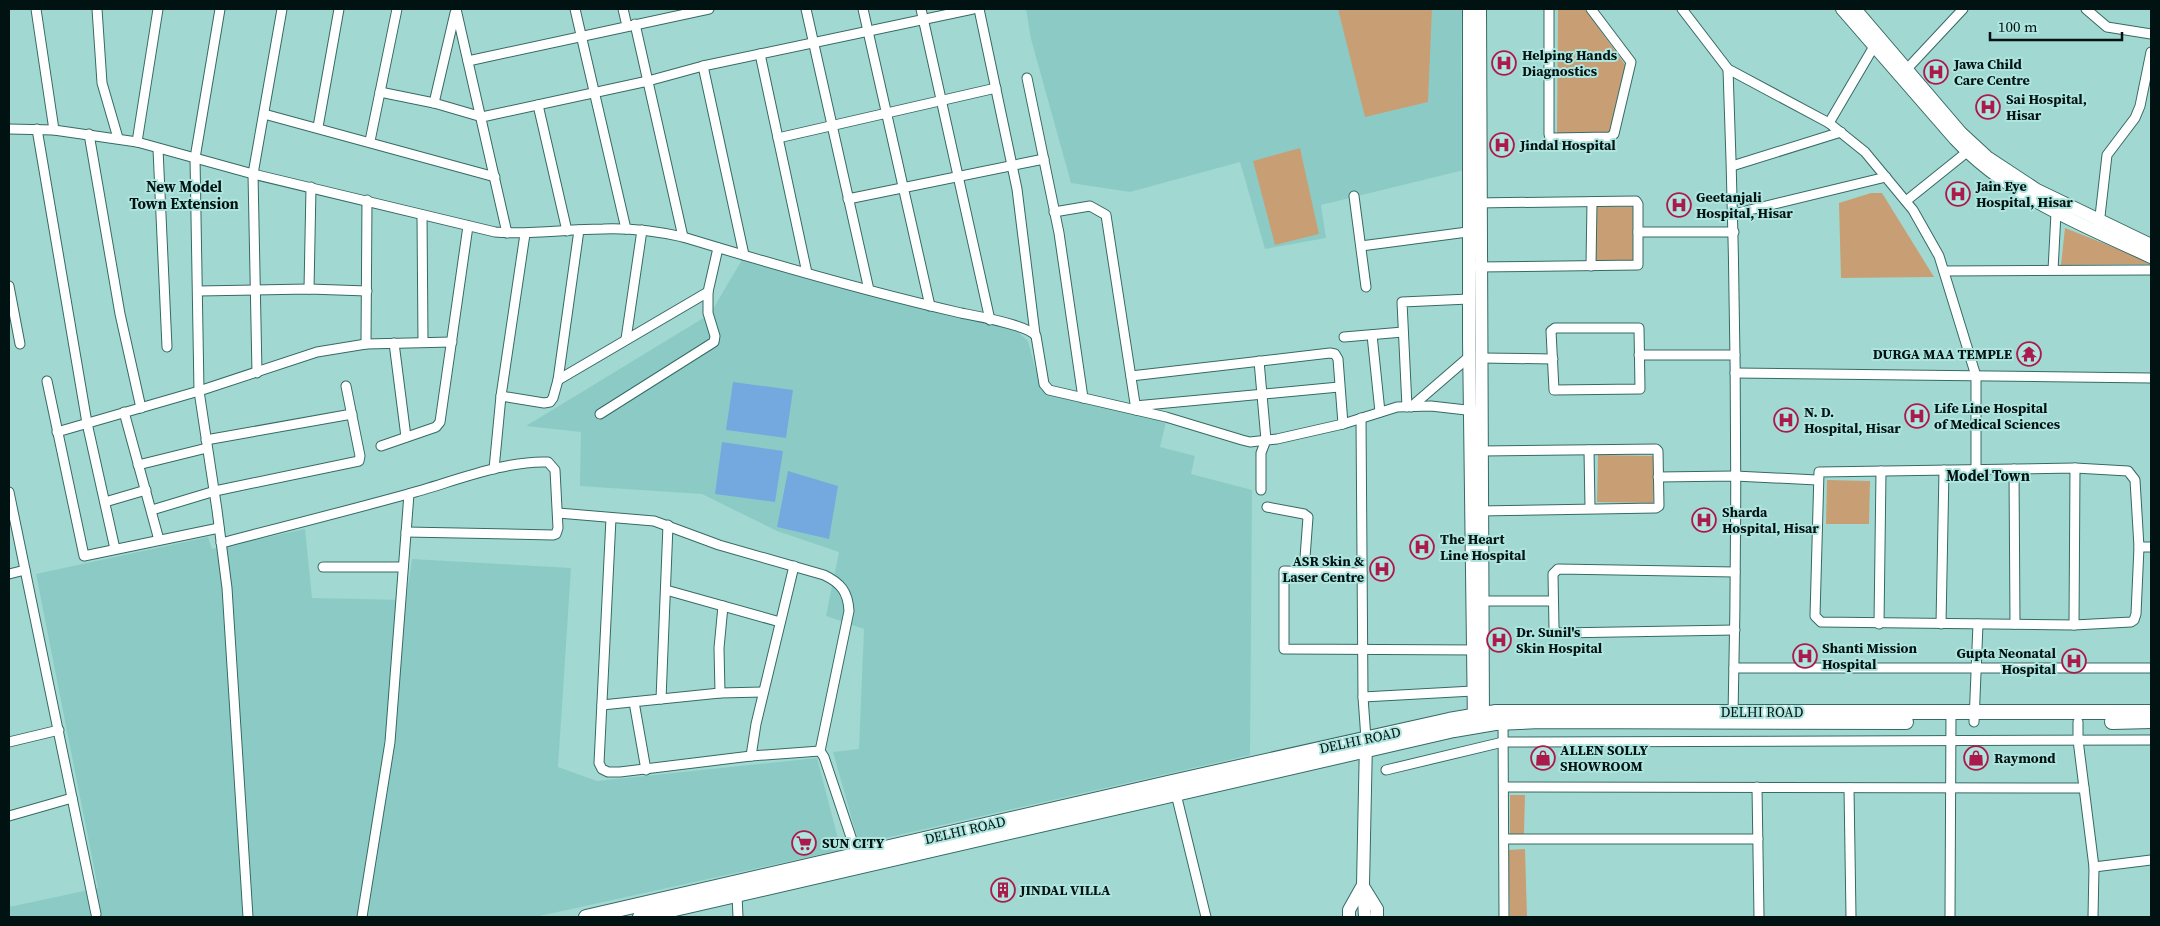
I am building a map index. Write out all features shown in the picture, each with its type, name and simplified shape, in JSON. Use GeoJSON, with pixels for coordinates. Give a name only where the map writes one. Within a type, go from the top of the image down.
{"type":"FeatureCollection","features":[{"type":"Feature","properties":{"kind":"main road"},"geometry":{"type":"LineString","coordinates":[[1469,9],[1475,203]]}},
{"type":"Feature","properties":{"kind":"main road"},"geometry":{"type":"LineString","coordinates":[[1479,721],[1475,203],[1480,9]]}},
{"type":"Feature","properties":{"kind":"main road"},"geometry":{"type":"LineString","coordinates":[[1842,9],[1906,70],[1961,133],[1987,157],[2037,190],[2151,257]]}},
{"type":"Feature","properties":{"kind":"main road"},"geometry":{"type":"LineString","coordinates":[[1855,9],[1877,43],[1967,152],[2014,189],[2056,213],[2151,245]]}},
{"type":"Feature","properties":{"kind":"main road"},"geometry":{"type":"LineString","coordinates":[[1475,267],[1469,299],[1475,357]]}},
{"type":"Feature","properties":{"kind":"main road"},"geometry":{"type":"LineString","coordinates":[[1476,411],[1481,451],[1476,511]]}},
{"type":"Feature","properties":{"kind":"main road"},"geometry":{"type":"LineString","coordinates":[[1478,650],[1473,691],[1479,721]]}},
{"type":"Feature","properties":{"kind":"main road","name":"DELHI ROAD"},"geometry":{"type":"LineString","coordinates":[[640,917],[737,895],[859,861],[1366,744],[1503,717],[1974,717],[2151,712]]}},
{"type":"Feature","properties":{"kind":"main road","name":"DELHI ROAD"},"geometry":{"type":"LineString","coordinates":[[1974,717],[2078,722],[2151,721]]}},
{"type":"Feature","properties":{"kind":"main road"},"geometry":{"type":"LineString","coordinates":[[1365,917],[1363,886],[1366,744]]}},
{"type":"Feature","properties":{"kind":"main road","name":"DELHI ROAD"},"geometry":{"type":"LineString","coordinates":[[586,917],[1176,794],[1366,744]]}},
{"type":"Feature","properties":{"kind":"main road"},"geometry":{"type":"LineString","coordinates":[[1349,917],[1349,910],[1363,886]]}},
{"type":"Feature","properties":{"kind":"main road"},"geometry":{"type":"LineString","coordinates":[[1363,886],[1376,909],[1377,917]]}},
{"type":"Feature","properties":{"kind":"street"},"geometry":{"type":"LineString","coordinates":[[36,9],[54,130]]}},
{"type":"Feature","properties":{"kind":"street"},"geometry":{"type":"LineString","coordinates":[[97,9],[102,83],[118,138]]}},
{"type":"Feature","properties":{"kind":"street"},"geometry":{"type":"LineString","coordinates":[[137,142],[158,9]]}},
{"type":"Feature","properties":{"kind":"street"},"geometry":{"type":"LineString","coordinates":[[220,9],[194,158],[199,392],[219,528],[229,615],[248,917]]}},
{"type":"Feature","properties":{"kind":"street"},"geometry":{"type":"LineString","coordinates":[[257,373],[253,174],[282,9]]}},
{"type":"Feature","properties":{"kind":"street"},"geometry":{"type":"LineString","coordinates":[[318,128],[339,9]]}},
{"type":"Feature","properties":{"kind":"street"},"geometry":{"type":"LineString","coordinates":[[370,141],[397,9]]}},
{"type":"Feature","properties":{"kind":"street"},"geometry":{"type":"LineString","coordinates":[[434,103],[456,9]]}},
{"type":"Feature","properties":{"kind":"street"},"geometry":{"type":"LineString","coordinates":[[456,9],[507,233]]}},
{"type":"Feature","properties":{"kind":"street"},"geometry":{"type":"LineString","coordinates":[[575,9],[626,229]]}},
{"type":"Feature","properties":{"kind":"street"},"geometry":{"type":"LineString","coordinates":[[623,9],[631,25],[648,81],[683,237]]}},
{"type":"Feature","properties":{"kind":"street"},"geometry":{"type":"LineString","coordinates":[[468,61],[709,9]]}},
{"type":"Feature","properties":{"kind":"street"},"geometry":{"type":"LineString","coordinates":[[806,9],[869,290]]}},
{"type":"Feature","properties":{"kind":"street"},"geometry":{"type":"LineString","coordinates":[[863,9],[930,306]]}},
{"type":"Feature","properties":{"kind":"street"},"geometry":{"type":"LineString","coordinates":[[921,9],[990,320]]}},
{"type":"Feature","properties":{"kind":"street"},"geometry":{"type":"LineString","coordinates":[[380,92],[434,103],[482,117],[594,94],[704,66],[973,9]]}},
{"type":"Feature","properties":{"kind":"street"},"geometry":{"type":"LineString","coordinates":[[979,9],[1017,189],[1035,334],[1046,388],[1083,398],[1136,408],[1242,440],[1266,440],[1343,424],[1380,412],[1409,407],[1431,406],[1476,411]]}},
{"type":"Feature","properties":{"kind":"street"},"geometry":{"type":"LineString","coordinates":[[1549,9],[1550,138],[1610,137],[1614,134],[1631,62],[1591,9]]}},
{"type":"Feature","properties":{"kind":"street"},"geometry":{"type":"LineString","coordinates":[[1682,9],[1728,69],[1829,123],[1842,132],[1865,152],[1913,210],[1939,256],[1976,376],[1976,470]]}},
{"type":"Feature","properties":{"kind":"street"},"geometry":{"type":"LineString","coordinates":[[1906,70],[1963,9]]}},
{"type":"Feature","properties":{"kind":"street"},"geometry":{"type":"LineString","coordinates":[[2086,9],[2107,27],[2151,34]]}},
{"type":"Feature","properties":{"kind":"street"},"geometry":{"type":"LineString","coordinates":[[1829,123],[1877,43]]}},
{"type":"Feature","properties":{"kind":"street"},"geometry":{"type":"LineString","coordinates":[[2099,226],[2107,155],[2135,118],[2140,106],[2151,52]]}},
{"type":"Feature","properties":{"kind":"street"},"geometry":{"type":"LineString","coordinates":[[760,54],[807,273]]}},
{"type":"Feature","properties":{"kind":"street"},"geometry":{"type":"LineString","coordinates":[[704,66],[744,255]]}},
{"type":"Feature","properties":{"kind":"street"},"geometry":{"type":"LineString","coordinates":[[1728,69],[1734,232],[1735,354],[1736,572],[1733,716]]}},
{"type":"Feature","properties":{"kind":"street"},"geometry":{"type":"LineString","coordinates":[[1027,78],[1054,212],[1083,398]]}},
{"type":"Feature","properties":{"kind":"street"},"geometry":{"type":"LineString","coordinates":[[778,138],[996,88]]}},
{"type":"Feature","properties":{"kind":"street"},"geometry":{"type":"LineString","coordinates":[[538,105],[566,231]]}},
{"type":"Feature","properties":{"kind":"street"},"geometry":{"type":"LineString","coordinates":[[264,114],[370,141],[495,177]]}},
{"type":"Feature","properties":{"kind":"street"},"geometry":{"type":"LineString","coordinates":[[9,129],[54,130],[118,138],[253,174],[367,200],[468,226],[507,233],[525,234],[626,229],[683,237],[869,290],[1010,324],[1035,334]]}},
{"type":"Feature","properties":{"kind":"street"},"geometry":{"type":"LineString","coordinates":[[37,129],[87,423],[115,549]]}},
{"type":"Feature","properties":{"kind":"street"},"geometry":{"type":"LineString","coordinates":[[1732,166],[1842,132]]}},
{"type":"Feature","properties":{"kind":"street"},"geometry":{"type":"LineString","coordinates":[[88,134],[120,314],[141,408]]}},
{"type":"Feature","properties":{"kind":"street"},"geometry":{"type":"LineString","coordinates":[[158,149],[167,347]]}},
{"type":"Feature","properties":{"kind":"street"},"geometry":{"type":"LineString","coordinates":[[1906,201],[1967,152]]}},
{"type":"Feature","properties":{"kind":"street"},"geometry":{"type":"LineString","coordinates":[[848,199],[1044,159]]}},
{"type":"Feature","properties":{"kind":"street"},"geometry":{"type":"LineString","coordinates":[[1733,214],[1886,177]]}},
{"type":"Feature","properties":{"kind":"street"},"geometry":{"type":"LineString","coordinates":[[309,289],[311,187]]}},
{"type":"Feature","properties":{"kind":"street"},"geometry":{"type":"LineString","coordinates":[[1354,196],[1366,287]]}},
{"type":"Feature","properties":{"kind":"street"},"geometry":{"type":"LineString","coordinates":[[366,344],[367,200]]}},
{"type":"Feature","properties":{"kind":"street"},"geometry":{"type":"LineString","coordinates":[[1591,266],[1592,202]]}},
{"type":"Feature","properties":{"kind":"street"},"geometry":{"type":"LineString","coordinates":[[1475,203],[1638,202],[1638,265],[1475,267]]}},
{"type":"Feature","properties":{"kind":"street"},"geometry":{"type":"LineString","coordinates":[[1054,212],[1090,206],[1106,215],[1136,408]]}},
{"type":"Feature","properties":{"kind":"street"},"geometry":{"type":"LineString","coordinates":[[2053,270],[2056,213]]}},
{"type":"Feature","properties":{"kind":"street"},"geometry":{"type":"LineString","coordinates":[[422,215],[423,341]]}},
{"type":"Feature","properties":{"kind":"street"},"geometry":{"type":"LineString","coordinates":[[381,446],[439,424],[468,226]]}},
{"type":"Feature","properties":{"kind":"street"},"geometry":{"type":"LineString","coordinates":[[501,396],[547,403],[553,398],[558,380],[579,230]]}},
{"type":"Feature","properties":{"kind":"street"},"geometry":{"type":"LineString","coordinates":[[626,339],[642,230]]}},
{"type":"Feature","properties":{"kind":"street"},"geometry":{"type":"LineString","coordinates":[[1361,246],[1475,231]]}},
{"type":"Feature","properties":{"kind":"street"},"geometry":{"type":"LineString","coordinates":[[1638,232],[1734,232]]}},
{"type":"Feature","properties":{"kind":"street"},"geometry":{"type":"LineString","coordinates":[[494,469],[501,396],[525,234]]}},
{"type":"Feature","properties":{"kind":"street"},"geometry":{"type":"LineString","coordinates":[[600,414],[714,342],[715,336],[708,313],[708,292],[718,248]]}},
{"type":"Feature","properties":{"kind":"street"},"geometry":{"type":"LineString","coordinates":[[1944,271],[2151,270]]}},
{"type":"Feature","properties":{"kind":"street"},"geometry":{"type":"LineString","coordinates":[[9,286],[20,344]]}},
{"type":"Feature","properties":{"kind":"street"},"geometry":{"type":"LineString","coordinates":[[198,291],[309,289],[367,291]]}},
{"type":"Feature","properties":{"kind":"street"},"geometry":{"type":"LineString","coordinates":[[558,380],[708,292]]}},
{"type":"Feature","properties":{"kind":"street"},"geometry":{"type":"LineString","coordinates":[[1409,407],[1402,302],[1469,299]]}},
{"type":"Feature","properties":{"kind":"street"},"geometry":{"type":"LineString","coordinates":[[1638,327],[1640,329],[1640,389],[1557,391],[1553,386],[1553,359],[1551,331],[1554,328],[1638,327]]}},
{"type":"Feature","properties":{"kind":"street"},"geometry":{"type":"LineString","coordinates":[[1344,337],[1403,332]]}},
{"type":"Feature","properties":{"kind":"street"},"geometry":{"type":"LineString","coordinates":[[1372,335],[1380,412]]}},
{"type":"Feature","properties":{"kind":"street"},"geometry":{"type":"LineString","coordinates":[[57,432],[199,392],[317,352],[366,344],[423,341],[452,342]]}},
{"type":"Feature","properties":{"kind":"street"},"geometry":{"type":"LineString","coordinates":[[394,343],[406,437]]}},
{"type":"Feature","properties":{"kind":"street"},"geometry":{"type":"LineString","coordinates":[[1131,376],[1330,353],[1335,354],[1338,359],[1343,424]]}},
{"type":"Feature","properties":{"kind":"street"},"geometry":{"type":"LineString","coordinates":[[1639,355],[1735,354]]}},
{"type":"Feature","properties":{"kind":"street"},"geometry":{"type":"LineString","coordinates":[[1409,407],[1475,357],[1553,359]]}},
{"type":"Feature","properties":{"kind":"street"},"geometry":{"type":"LineString","coordinates":[[1259,361],[1266,440],[1261,453],[1261,490]]}},
{"type":"Feature","properties":{"kind":"street"},"geometry":{"type":"LineString","coordinates":[[1735,373],[2151,378]]}},
{"type":"Feature","properties":{"kind":"street"},"geometry":{"type":"LineString","coordinates":[[47,381],[84,556],[219,528]]}},
{"type":"Feature","properties":{"kind":"street"},"geometry":{"type":"LineString","coordinates":[[152,510],[214,491],[359,461],[360,456],[346,386]]}},
{"type":"Feature","properties":{"kind":"street"},"geometry":{"type":"LineString","coordinates":[[1136,408],[1339,387]]}},
{"type":"Feature","properties":{"kind":"street"},"geometry":{"type":"LineString","coordinates":[[124,412],[159,540]]}},
{"type":"Feature","properties":{"kind":"street"},"geometry":{"type":"LineString","coordinates":[[138,465],[206,444],[352,414]]}},
{"type":"Feature","properties":{"kind":"street"},"geometry":{"type":"LineString","coordinates":[[1361,418],[1362,650],[1366,744]]}},
{"type":"Feature","properties":{"kind":"street"},"geometry":{"type":"LineString","coordinates":[[1589,450],[1590,508]]}},
{"type":"Feature","properties":{"kind":"street"},"geometry":{"type":"LineString","coordinates":[[1476,511],[1658,507],[1658,450],[1481,451]]}},
{"type":"Feature","properties":{"kind":"street"},"geometry":{"type":"LineString","coordinates":[[221,543],[409,494],[494,469],[539,461],[548,462],[555,470],[558,513],[557,532],[553,536],[406,532]]}},
{"type":"Feature","properties":{"kind":"street"},"geometry":{"type":"LineString","coordinates":[[2074,624],[2075,468]]}},
{"type":"Feature","properties":{"kind":"street"},"geometry":{"type":"LineString","coordinates":[[2075,468],[2128,471],[2133,474],[2135,480],[2139,547],[2136,614],[2134,620],[2131,622],[2074,624],[1879,624],[1821,622],[1815,616],[1817,475],[1821,471],[1976,470],[2075,468]]}},
{"type":"Feature","properties":{"kind":"street"},"geometry":{"type":"LineString","coordinates":[[2014,469],[2015,624]]}},
{"type":"Feature","properties":{"kind":"street"},"geometry":{"type":"LineString","coordinates":[[1941,624],[1944,470]]}},
{"type":"Feature","properties":{"kind":"street"},"geometry":{"type":"LineString","coordinates":[[1879,624],[1881,471]]}},
{"type":"Feature","properties":{"kind":"street"},"geometry":{"type":"LineString","coordinates":[[1658,477],[1735,476],[1817,480]]}},
{"type":"Feature","properties":{"kind":"street"},"geometry":{"type":"LineString","coordinates":[[105,502],[146,490]]}},
{"type":"Feature","properties":{"kind":"street"},"geometry":{"type":"LineString","coordinates":[[9,492],[96,914]]}},
{"type":"Feature","properties":{"kind":"street"},"geometry":{"type":"LineString","coordinates":[[362,917],[390,742],[409,494]]}},
{"type":"Feature","properties":{"kind":"street"},"geometry":{"type":"LineString","coordinates":[[1267,507],[1304,514],[1308,518],[1304,571]]}},
{"type":"Feature","properties":{"kind":"street"},"geometry":{"type":"LineString","coordinates":[[558,513],[644,520],[668,525],[719,545],[833,579],[848,598],[850,611],[820,751],[824,757],[859,861]]}},
{"type":"Feature","properties":{"kind":"street"},"geometry":{"type":"LineString","coordinates":[[611,518],[599,763],[602,769],[608,772],[646,770],[752,756],[820,751]]}},
{"type":"Feature","properties":{"kind":"street"},"geometry":{"type":"LineString","coordinates":[[661,699],[668,525]]}},
{"type":"Feature","properties":{"kind":"street"},"geometry":{"type":"LineString","coordinates":[[2139,547],[2151,547]]}},
{"type":"Feature","properties":{"kind":"street"},"geometry":{"type":"LineString","coordinates":[[752,756],[763,692],[794,566]]}},
{"type":"Feature","properties":{"kind":"street"},"geometry":{"type":"LineString","coordinates":[[323,567],[403,567]]}},
{"type":"Feature","properties":{"kind":"street"},"geometry":{"type":"LineString","coordinates":[[1735,630],[1559,633],[1554,628],[1553,574],[1558,569],[1736,572]]}},
{"type":"Feature","properties":{"kind":"street"},"geometry":{"type":"LineString","coordinates":[[9,574],[25,570]]}},
{"type":"Feature","properties":{"kind":"street"},"geometry":{"type":"LineString","coordinates":[[1362,573],[1288,570],[1283,573],[1284,650],[1478,650]]}},
{"type":"Feature","properties":{"kind":"street"},"geometry":{"type":"LineString","coordinates":[[666,590],[780,622]]}},
{"type":"Feature","properties":{"kind":"street"},"geometry":{"type":"LineString","coordinates":[[1477,601],[1553,601]]}},
{"type":"Feature","properties":{"kind":"street"},"geometry":{"type":"LineString","coordinates":[[720,694],[720,648],[724,606]]}},
{"type":"Feature","properties":{"kind":"street"},"geometry":{"type":"LineString","coordinates":[[1974,717],[1978,624]]}},
{"type":"Feature","properties":{"kind":"street"},"geometry":{"type":"LineString","coordinates":[[1734,668],[2151,668]]}},
{"type":"Feature","properties":{"kind":"street"},"geometry":{"type":"LineString","coordinates":[[1363,697],[1473,691]]}},
{"type":"Feature","properties":{"kind":"street"},"geometry":{"type":"LineString","coordinates":[[602,705],[763,692]]}},
{"type":"Feature","properties":{"kind":"street"},"geometry":{"type":"LineString","coordinates":[[634,702],[646,770]]}},
{"type":"Feature","properties":{"kind":"street"},"geometry":{"type":"LineString","coordinates":[[1503,717],[1504,917]]}},
{"type":"Feature","properties":{"kind":"street"},"geometry":{"type":"LineString","coordinates":[[1950,917],[1951,717]]}},
{"type":"Feature","properties":{"kind":"street"},"geometry":{"type":"LineString","coordinates":[[2078,722],[2078,740],[2094,867],[2094,917]]}},
{"type":"Feature","properties":{"kind":"street"},"geometry":{"type":"LineString","coordinates":[[9,742],[58,730]]}},
{"type":"Feature","properties":{"kind":"street"},"geometry":{"type":"LineString","coordinates":[[1386,770],[1503,742],[2151,740]]}},
{"type":"Feature","properties":{"kind":"street"},"geometry":{"type":"LineString","coordinates":[[1504,787],[2084,788]]}},
{"type":"Feature","properties":{"kind":"street"},"geometry":{"type":"LineString","coordinates":[[1757,787],[1759,917]]}},
{"type":"Feature","properties":{"kind":"street"},"geometry":{"type":"LineString","coordinates":[[1849,788],[1851,917]]}},
{"type":"Feature","properties":{"kind":"street"},"geometry":{"type":"LineString","coordinates":[[1176,794],[1206,917]]}},
{"type":"Feature","properties":{"kind":"street"},"geometry":{"type":"LineString","coordinates":[[9,816],[72,798]]}},
{"type":"Feature","properties":{"kind":"street"},"geometry":{"type":"LineString","coordinates":[[1504,839],[1758,839]]}},
{"type":"Feature","properties":{"kind":"street"},"geometry":{"type":"LineString","coordinates":[[2094,867],[2151,860]]}},
{"type":"Feature","properties":{"kind":"street"},"geometry":{"type":"LineString","coordinates":[[737,895],[738,917]]}},
{"type":"Feature","properties":{"kind":"shaded area"},"geometry":{"type":"Polygon","coordinates":[[[1026,9],[1462,9],[1461,64],[1464,170],[1321,205],[1326,238],[1265,249],[1240,162],[1130,192],[1071,183],[1031,39],[1026,9]]]}},
{"type":"Feature","properties":{"kind":"shaded area"},"geometry":{"type":"Polygon","coordinates":[[[1338,9],[1432,9],[1428,102],[1365,117],[1338,9]]]}},
{"type":"Feature","properties":{"kind":"shaded area"},"geometry":{"type":"Polygon","coordinates":[[[1558,9],[1585,9],[1626,66],[1610,133],[1557,134],[1558,9]]]}},
{"type":"Feature","properties":{"kind":"shaded area"},"geometry":{"type":"Polygon","coordinates":[[[1300,148],[1319,234],[1275,245],[1253,161],[1300,148]]]}},
{"type":"Feature","properties":{"kind":"shaded area"},"geometry":{"type":"Polygon","coordinates":[[[1871,193],[1882,193],[1934,277],[1841,278],[1839,203],[1871,193]]]}},
{"type":"Feature","properties":{"kind":"shaded area"},"geometry":{"type":"Polygon","coordinates":[[[1596,207],[1635,207],[1634,261],[1595,261],[1596,207]]]}},
{"type":"Feature","properties":{"kind":"shaded area"},"geometry":{"type":"Polygon","coordinates":[[[2065,228],[2151,262],[2151,264],[2061,265],[2065,228]]]}},
{"type":"Feature","properties":{"kind":"shaded area"},"geometry":{"type":"Polygon","coordinates":[[[743,258],[1018,332],[1028,341],[1041,390],[1166,422],[1160,447],[1195,456],[1191,474],[1252,490],[1250,755],[859,844],[833,752],[859,749],[864,629],[826,616],[839,552],[777,531],[702,494],[580,486],[581,432],[526,426],[710,314],[743,258]]]}},
{"type":"Feature","properties":{"kind":"shaded area"},"geometry":{"type":"Polygon","coordinates":[[[733,382],[793,390],[786,438],[726,430],[733,382]]]}},
{"type":"Feature","properties":{"kind":"shaded area"},"geometry":{"type":"Polygon","coordinates":[[[722,442],[783,451],[775,502],[715,494],[722,442]]]}},
{"type":"Feature","properties":{"kind":"shaded area"},"geometry":{"type":"Polygon","coordinates":[[[1598,455],[1654,456],[1653,503],[1597,502],[1598,455]]]}},
{"type":"Feature","properties":{"kind":"shaded area"},"geometry":{"type":"Polygon","coordinates":[[[788,471],[838,486],[829,539],[777,527],[788,471]]]}},
{"type":"Feature","properties":{"kind":"shaded area"},"geometry":{"type":"Polygon","coordinates":[[[1827,480],[1870,481],[1869,524],[1826,524],[1827,480]]]}},
{"type":"Feature","properties":{"kind":"shaded area"},"geometry":{"type":"Polygon","coordinates":[[[305,529],[312,598],[406,600],[412,559],[571,568],[558,767],[597,781],[817,758],[841,850],[535,917],[9,917],[9,907],[98,888],[36,574],[208,537],[212,549],[305,529]]]}},
{"type":"Feature","properties":{"kind":"shaded area"},"geometry":{"type":"Polygon","coordinates":[[[1510,795],[1525,795],[1524,834],[1510,834],[1510,795]]]}},
{"type":"Feature","properties":{"kind":"shaded area"},"geometry":{"type":"Polygon","coordinates":[[[1525,849],[1527,917],[1510,917],[1508,850],[1525,849]]]}},
{"type":"Feature","properties":{"kind":"place","name":"Helping Hands Diagnostics"},"geometry":{"type":"Point","coordinates":[1504,63]}},
{"type":"Feature","properties":{"kind":"place","name":"Jawa Child Care Centre"},"geometry":{"type":"Point","coordinates":[1936,72]}},
{"type":"Feature","properties":{"kind":"place","name":"Sai Hospital, Hisar"},"geometry":{"type":"Point","coordinates":[1988,107]}},
{"type":"Feature","properties":{"kind":"place","name":"Jindal Hospital"},"geometry":{"type":"Point","coordinates":[1502,145]}},
{"type":"Feature","properties":{"kind":"place","name":"Jain Eye Hospital, Hisar"},"geometry":{"type":"Point","coordinates":[1958,194]}},
{"type":"Feature","properties":{"kind":"place","name":"Geetanjali Hospital, Hisar"},"geometry":{"type":"Point","coordinates":[1679,205]}},
{"type":"Feature","properties":{"kind":"place","name":"DURGA MAA TEMPLE"},"geometry":{"type":"Point","coordinates":[2029,354]}},
{"type":"Feature","properties":{"kind":"place","name":"Life Line Hospital of Medical Sciences"},"geometry":{"type":"Point","coordinates":[1917,416]}},
{"type":"Feature","properties":{"kind":"place","name":"N. D. Hospital, Hisar"},"geometry":{"type":"Point","coordinates":[1786,420]}},
{"type":"Feature","properties":{"kind":"place","name":"Sharda Hospital, Hisar"},"geometry":{"type":"Point","coordinates":[1704,520]}},
{"type":"Feature","properties":{"kind":"place","name":"The Heart Line Hospital"},"geometry":{"type":"Point","coordinates":[1422,547]}},
{"type":"Feature","properties":{"kind":"place","name":"ASR Skin & Laser Centre"},"geometry":{"type":"Point","coordinates":[1382,569]}},
{"type":"Feature","properties":{"kind":"place","name":"Dr. Sunil's Skin Hospital"},"geometry":{"type":"Point","coordinates":[1499,640]}},
{"type":"Feature","properties":{"kind":"place","name":"Shanti Mission Hospital"},"geometry":{"type":"Point","coordinates":[1805,656]}},
{"type":"Feature","properties":{"kind":"place","name":"Gupta Neonatal Hospital"},"geometry":{"type":"Point","coordinates":[2074,661]}},
{"type":"Feature","properties":{"kind":"place","name":"ALLEN SOLLY SHOWROOM"},"geometry":{"type":"Point","coordinates":[1543,758]}},
{"type":"Feature","properties":{"kind":"place","name":"Raymond"},"geometry":{"type":"Point","coordinates":[1976,758]}},
{"type":"Feature","properties":{"kind":"place","name":"SUN CITY"},"geometry":{"type":"Point","coordinates":[804,843]}},
{"type":"Feature","properties":{"kind":"place","name":"JINDAL VILLA"},"geometry":{"type":"Point","coordinates":[1003,890]}},
{"type":"Feature","properties":{"kind":"district","name":"New Model Town Extension"},"geometry":{"type":"Point","coordinates":[184,194]}},
{"type":"Feature","properties":{"kind":"district","name":"Model Town"},"geometry":{"type":"Point","coordinates":[1988,475]}}]}
